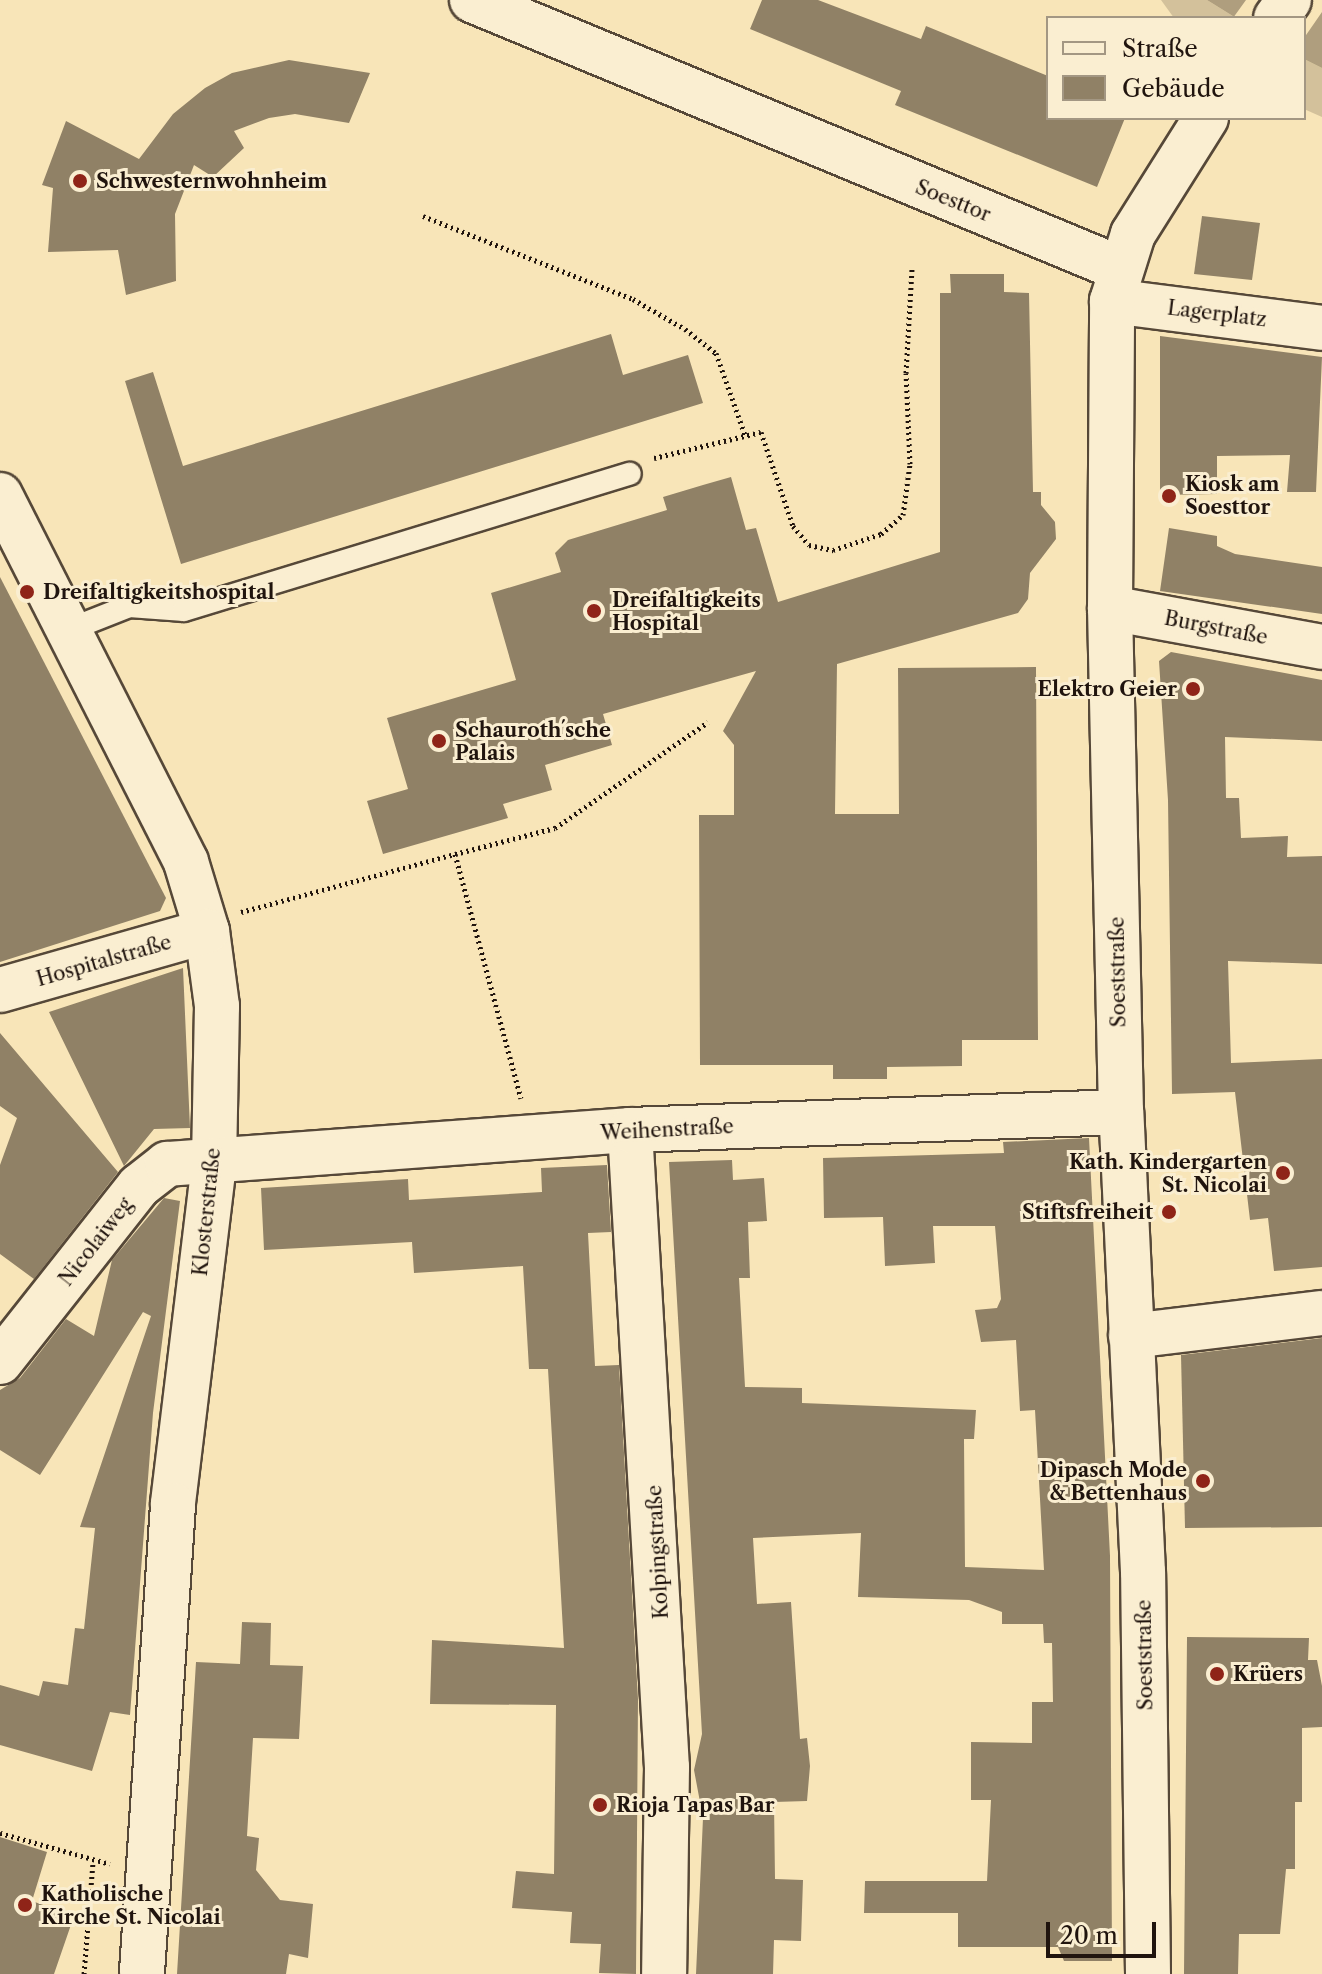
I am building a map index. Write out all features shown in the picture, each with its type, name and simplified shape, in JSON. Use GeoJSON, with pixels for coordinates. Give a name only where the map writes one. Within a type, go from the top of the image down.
{"type":"FeatureCollection","features":[{"type":"Feature","properties":{"kind":"street","name":"Soesttor"},"geometry":{"type":"LineString","coordinates":[[472,0],[1117,285]]}},
{"type":"Feature","properties":{"kind":"street"},"geometry":{"type":"LineString","coordinates":[[1110,608],[1117,285],[1154,196],[1205,120]]}},
{"type":"Feature","properties":{"kind":"street","name":"Lagerplatz"},"geometry":{"type":"LineString","coordinates":[[1117,285],[1322,328]]}},
{"type":"Feature","properties":{"kind":"street","name":"Klosterstraße"},"geometry":{"type":"LineString","coordinates":[[0,495],[71,629],[186,862],[206,926],[219,1057],[214,1164],[173,1505],[142,1974]]}},
{"type":"Feature","properties":{"kind":"street","name":"Burgstraße"},"geometry":{"type":"LineString","coordinates":[[1110,608],[1322,647]]}},
{"type":"Feature","properties":{"kind":"street","name":"Soeststraße"},"geometry":{"type":"LineString","coordinates":[[1110,608],[1121,1112],[1143,1572],[1148,1974]]}},
{"type":"Feature","properties":{"kind":"street","name":"Hospitalstraße"},"geometry":{"type":"LineString","coordinates":[[0,990],[206,926]]}},
{"type":"Feature","properties":{"kind":"street","name":"Weihenstraße"},"geometry":{"type":"LineString","coordinates":[[214,1164],[630,1130],[1121,1112]]}},
{"type":"Feature","properties":{"kind":"street","name":"Kolpingstraße"},"geometry":{"type":"LineString","coordinates":[[630,1130],[666,1735],[664,1974]]}},
{"type":"Feature","properties":{"kind":"street","name":"Nicolaiweg"},"geometry":{"type":"LineString","coordinates":[[0,1362],[139,1186],[167,1164],[214,1164]]}},
{"type":"Feature","properties":{"kind":"street"},"geometry":{"type":"LineString","coordinates":[[1131,1336],[1322,1313]]}},
{"type":"Feature","properties":{"kind":"lane"},"geometry":{"type":"LineString","coordinates":[[71,629],[129,606],[184,610],[630,474]]}},
{"type":"Feature","properties":{"kind":"path"},"geometry":{"type":"LineString","coordinates":[[423,216],[633,299],[685,329],[716,353],[745,435]]}},
{"type":"Feature","properties":{"kind":"path"},"geometry":{"type":"LineString","coordinates":[[630,474],[662,452],[761,432],[793,526],[809,545],[833,550],[881,534],[903,515],[910,464],[906,373],[912,268]]}},
{"type":"Feature","properties":{"kind":"path"},"geometry":{"type":"LineString","coordinates":[[206,926],[555,828],[708,722]]}},
{"type":"Feature","properties":{"kind":"path"},"geometry":{"type":"LineString","coordinates":[[455,854],[531,1138]]}},
{"type":"Feature","properties":{"kind":"path"},"geometry":{"type":"LineString","coordinates":[[0,1833],[93,1863],[151,1865]]}},
{"type":"Feature","properties":{"kind":"path"},"geometry":{"type":"LineString","coordinates":[[84,1974],[93,1863]]}},
{"type":"Feature","properties":{"kind":"shaded area"},"geometry":{"type":"Polygon","coordinates":[[[1161,0],[1207,0],[1233,16],[1173,16],[1161,0]]]}},
{"type":"Feature","properties":{"kind":"shaded area"},"geometry":{"type":"Polygon","coordinates":[[[1207,0],[1322,0],[1322,68],[1306,60],[1306,16],[1233,16],[1207,0]]]}},
{"type":"Feature","properties":{"kind":"shaded area"},"geometry":{"type":"Polygon","coordinates":[[[1306,60],[1322,68],[1322,117],[1306,110],[1306,60]]]}},
{"type":"Feature","properties":{"kind":"pier"},"geometry":{"type":"Polygon","coordinates":[[[1246,0],[1322,0],[1322,12],[1306,35],[1306,16],[1234,16],[1246,0]]]}},
{"type":"Feature","properties":{"kind":"building"},"geometry":{"type":"Polygon","coordinates":[[[762,0],[818,0],[921,39],[926,26],[1046,75],[1046,120],[1124,120],[1097,187],[895,105],[901,91],[750,29],[762,0]]]}},
{"type":"Feature","properties":{"kind":"building","name":"Schwesternwohnheim"},"geometry":{"type":"Polygon","coordinates":[[[289,60],[370,73],[349,123],[295,114],[269,118],[234,131],[244,148],[213,177],[194,165],[175,214],[176,281],[126,295],[118,250],[48,252],[53,188],[42,185],[66,121],[139,159],[173,114],[205,88],[232,73],[289,60]]]}},
{"type":"Feature","properties":{"kind":"building"},"geometry":{"type":"Polygon","coordinates":[[[1202,216],[1260,223],[1252,280],[1194,274],[1202,216]]]}},
{"type":"Feature","properties":{"kind":"building"},"geometry":{"type":"Polygon","coordinates":[[[950,274],[1004,274],[1004,292],[1029,293],[1033,492],[1041,492],[1041,505],[1055,522],[1056,539],[1030,573],[1028,599],[1018,613],[837,664],[835,814],[899,814],[898,668],[1036,667],[1038,1040],[962,1040],[962,1066],[887,1067],[887,1079],[833,1079],[833,1065],[700,1065],[699,815],[734,815],[734,745],[723,731],[756,671],[603,714],[612,745],[545,765],[552,790],[503,804],[508,818],[383,854],[367,801],[408,789],[387,718],[516,680],[491,593],[561,572],[555,553],[568,540],[667,510],[663,497],[731,477],[746,530],[756,528],[778,602],[940,552],[940,293],[951,293],[950,274]]]}},
{"type":"Feature","properties":{"kind":"building"},"geometry":{"type":"Polygon","coordinates":[[[611,334],[623,375],[688,355],[703,403],[181,564],[125,381],[153,372],[183,466],[611,334]]]}},
{"type":"Feature","properties":{"kind":"building"},"geometry":{"type":"Polygon","coordinates":[[[1160,336],[1322,357],[1316,492],[1287,492],[1290,455],[1217,456],[1217,494],[1160,495],[1160,336]]]}},
{"type":"Feature","properties":{"kind":"building"},"geometry":{"type":"Polygon","coordinates":[[[1169,528],[1217,536],[1217,546],[1235,554],[1322,567],[1322,614],[1160,591],[1169,528]]]}},
{"type":"Feature","properties":{"kind":"building"},"geometry":{"type":"Polygon","coordinates":[[[0,577],[166,898],[160,911],[0,962],[0,577]]]}},
{"type":"Feature","properties":{"kind":"building"},"geometry":{"type":"Polygon","coordinates":[[[1171,652],[1322,680],[1322,741],[1225,737],[1226,798],[1239,798],[1241,838],[1288,836],[1287,857],[1322,856],[1322,964],[1228,961],[1231,1063],[1322,1059],[1322,1267],[1274,1271],[1268,1218],[1250,1220],[1235,1092],[1172,1094],[1168,800],[1159,661],[1171,652]]]}},
{"type":"Feature","properties":{"kind":"building"},"geometry":{"type":"Polygon","coordinates":[[[183,968],[190,1128],[154,1129],[124,1166],[49,1012],[183,968]]]}},
{"type":"Feature","properties":{"kind":"building"},"geometry":{"type":"Polygon","coordinates":[[[0,1033],[118,1172],[34,1279],[0,1254],[0,1165],[17,1118],[0,1106],[0,1033]]]}},
{"type":"Feature","properties":{"kind":"building"},"geometry":{"type":"Polygon","coordinates":[[[1089,1138],[1110,1556],[1112,1961],[1064,1961],[1058,1947],[958,1947],[958,1913],[864,1913],[865,1881],[987,1881],[991,1800],[971,1800],[971,1742],[1032,1743],[1032,1702],[1053,1702],[1052,1643],[1044,1643],[1043,1624],[1002,1624],[1002,1612],[969,1600],[858,1597],[861,1533],[753,1538],[757,1604],[791,1602],[800,1739],[807,1738],[810,1766],[807,1801],[774,1802],[775,1879],[803,1880],[801,1941],[774,1940],[773,1974],[696,1974],[703,1818],[694,1770],[702,1734],[669,1162],[732,1160],[733,1180],[764,1178],[767,1221],[748,1222],[750,1278],[739,1278],[745,1387],[802,1388],[802,1403],[976,1410],[974,1439],[964,1439],[965,1567],[1044,1570],[1035,1410],[1020,1411],[1016,1340],[981,1342],[975,1310],[997,1308],[1001,1299],[995,1226],[933,1226],[935,1263],[885,1266],[883,1217],[824,1218],[823,1158],[1004,1153],[1003,1142],[1089,1138]]]}},
{"type":"Feature","properties":{"kind":"building"},"geometry":{"type":"Polygon","coordinates":[[[607,1165],[611,1232],[588,1233],[595,1366],[619,1365],[638,1699],[636,1974],[599,1973],[601,1944],[570,1943],[572,1912],[512,1908],[516,1871],[554,1874],[556,1705],[430,1704],[432,1640],[564,1648],[548,1369],[529,1369],[523,1266],[414,1273],[412,1242],[264,1250],[261,1188],[408,1179],[409,1200],[542,1192],[541,1168],[607,1165]]]}},
{"type":"Feature","properties":{"kind":"building"},"geometry":{"type":"Polygon","coordinates":[[[164,1198],[180,1201],[153,1413],[130,1715],[110,1712],[92,1771],[0,1745],[0,1685],[39,1696],[43,1681],[68,1685],[75,1628],[84,1629],[95,1528],[80,1527],[151,1316],[143,1312],[40,1475],[0,1450],[0,1390],[20,1378],[66,1319],[94,1336],[112,1260],[164,1198]]]}},
{"type":"Feature","properties":{"kind":"building"},"geometry":{"type":"Polygon","coordinates":[[[1322,1338],[1322,1527],[1185,1528],[1181,1355],[1322,1338]]]}},
{"type":"Feature","properties":{"kind":"building"},"geometry":{"type":"Polygon","coordinates":[[[242,1622],[271,1623],[270,1665],[303,1666],[299,1739],[253,1738],[247,1836],[259,1838],[256,1870],[280,1900],[313,1904],[308,1958],[289,1954],[286,1974],[177,1974],[196,1662],[240,1664],[242,1622]]]}},
{"type":"Feature","properties":{"kind":"building"},"geometry":{"type":"Polygon","coordinates":[[[1187,1637],[1309,1638],[1308,1660],[1317,1660],[1322,1686],[1322,1727],[1302,1728],[1302,1802],[1295,1802],[1295,1869],[1286,1869],[1280,1934],[1239,1934],[1238,1974],[1184,1974],[1187,1637]]]}},
{"type":"Feature","properties":{"kind":"building","name":"Katholische Kirche St. Nicolai"},"geometry":{"type":"Polygon","coordinates":[[[0,1837],[47,1852],[32,1901],[74,1916],[54,1974],[0,1974],[0,1837]]]}},
{"type":"Feature","properties":{"kind":"place","name":"Schwesternwohnheim"},"geometry":{"type":"Point","coordinates":[80,181]}},
{"type":"Feature","properties":{"kind":"place","name":"Kiosk am Soesttor"},"geometry":{"type":"Point","coordinates":[1169,496]}},
{"type":"Feature","properties":{"kind":"place","name":"Dreifaltigkeitshospital"},"geometry":{"type":"Point","coordinates":[27,592]}},
{"type":"Feature","properties":{"kind":"place","name":"Dreifaltigkeits Hospital"},"geometry":{"type":"Point","coordinates":[594,611]}},
{"type":"Feature","properties":{"kind":"place","name":"Elektro Geier"},"geometry":{"type":"Point","coordinates":[1193,689]}},
{"type":"Feature","properties":{"kind":"place","name":"Schauroth´sche Palais"},"geometry":{"type":"Point","coordinates":[439,741]}},
{"type":"Feature","properties":{"kind":"place","name":"Kath. Kindergarten St. Nicolai"},"geometry":{"type":"Point","coordinates":[1283,1173]}},
{"type":"Feature","properties":{"kind":"place","name":"Stiftsfreiheit"},"geometry":{"type":"Point","coordinates":[1169,1212]}},
{"type":"Feature","properties":{"kind":"place","name":"Dipasch Mode & Bettenhaus"},"geometry":{"type":"Point","coordinates":[1203,1481]}},
{"type":"Feature","properties":{"kind":"place","name":"Krüers"},"geometry":{"type":"Point","coordinates":[1217,1674]}},
{"type":"Feature","properties":{"kind":"place","name":"Rioja Tapas Bar"},"geometry":{"type":"Point","coordinates":[600,1805]}},
{"type":"Feature","properties":{"kind":"place","name":"Katholische Kirche St. Nicolai"},"geometry":{"type":"Point","coordinates":[25,1905]}}]}
